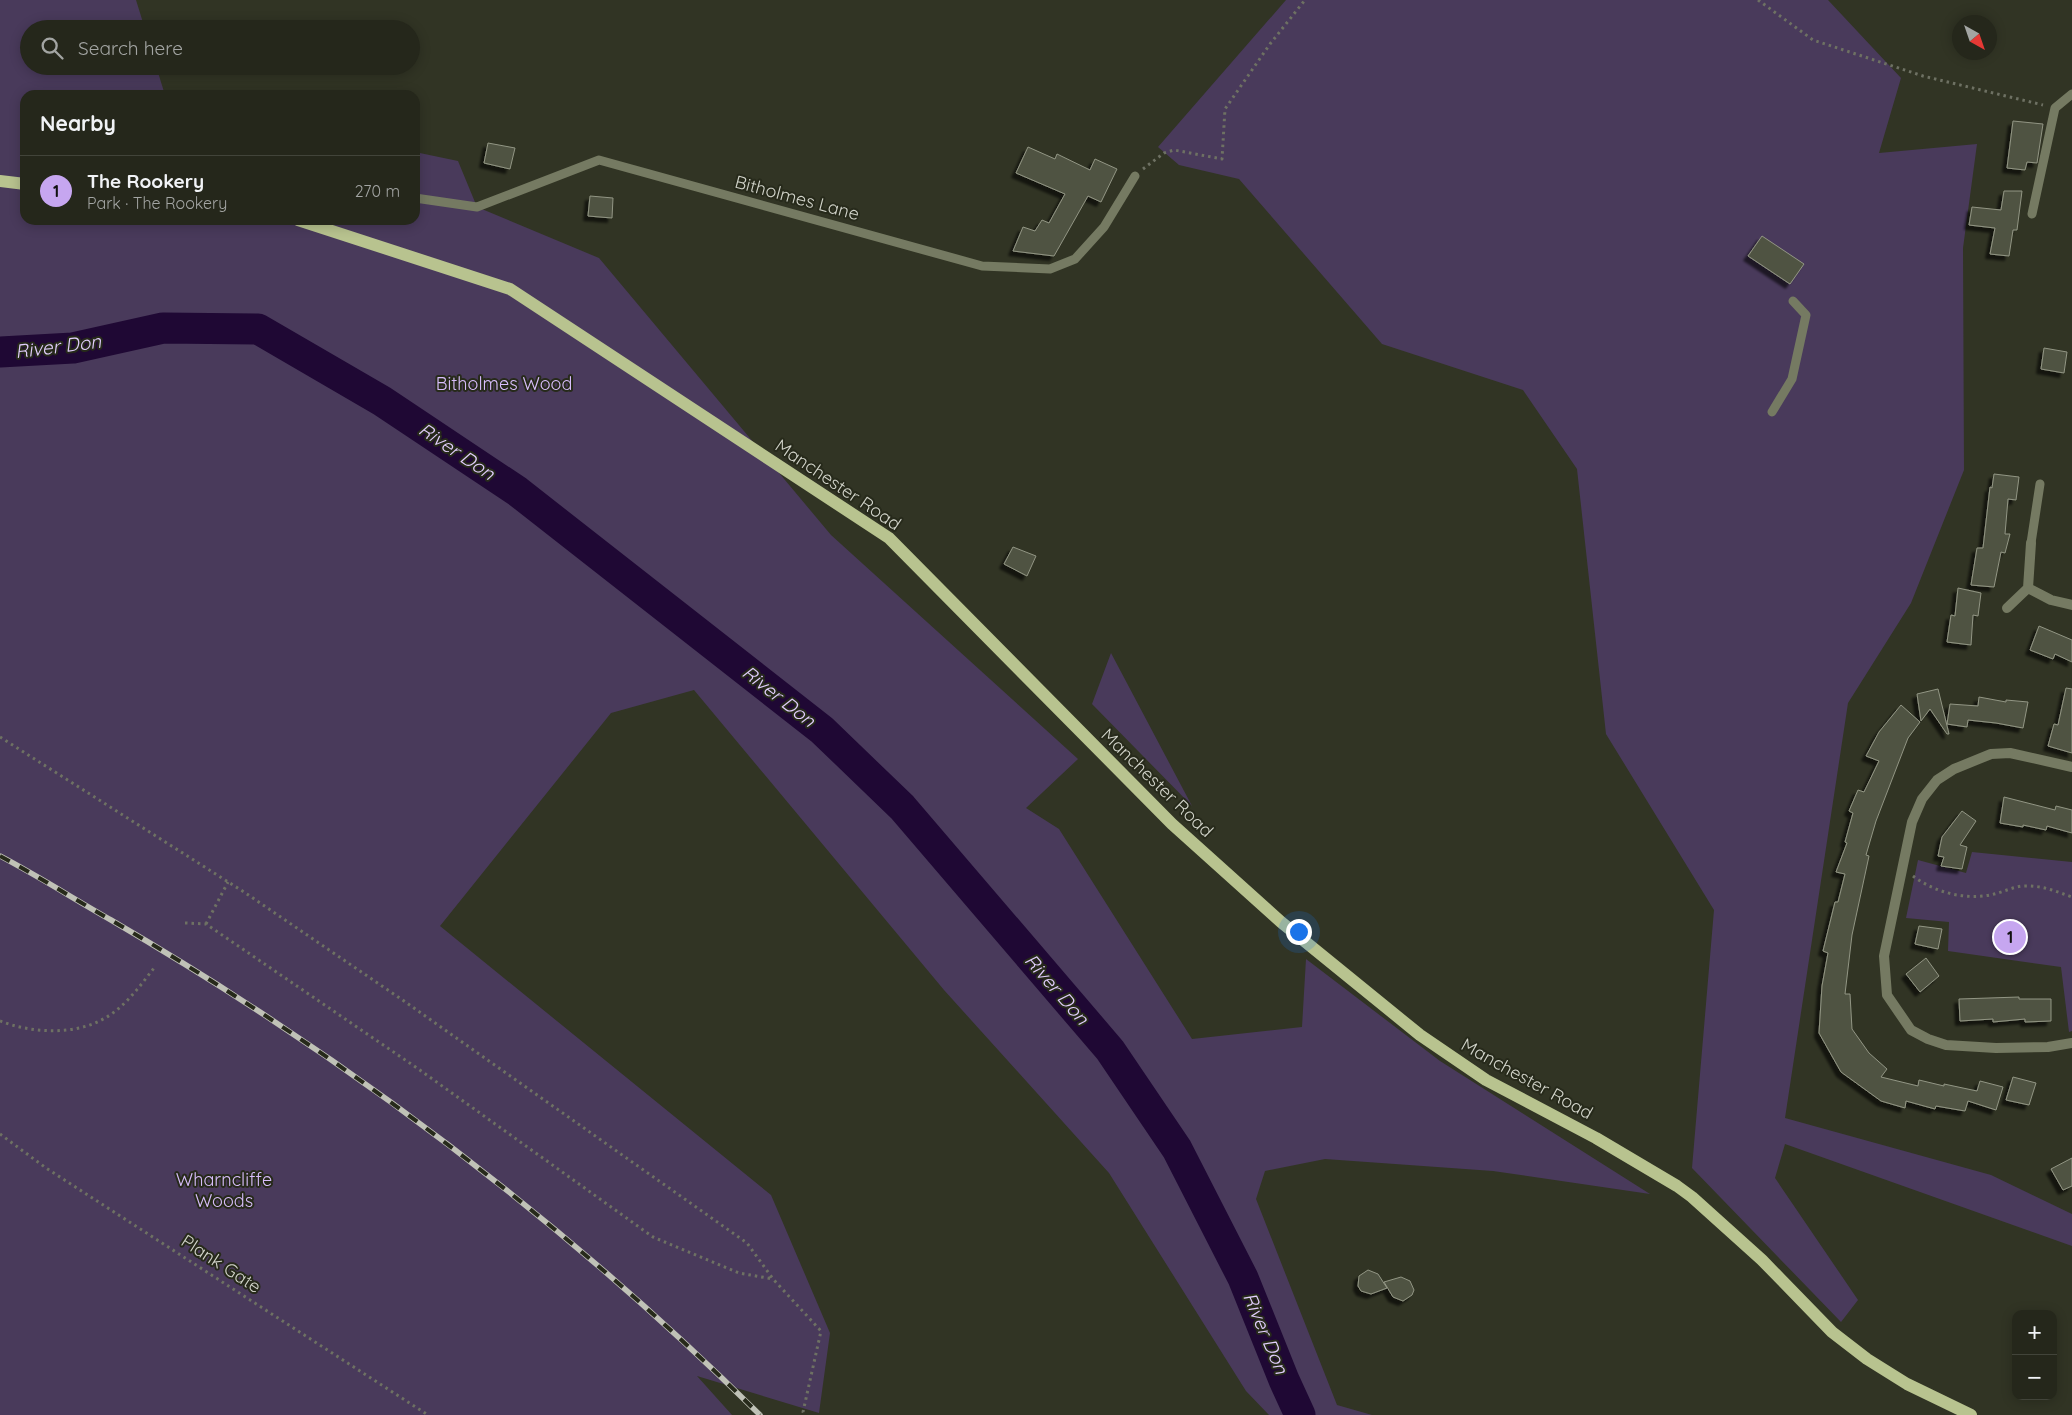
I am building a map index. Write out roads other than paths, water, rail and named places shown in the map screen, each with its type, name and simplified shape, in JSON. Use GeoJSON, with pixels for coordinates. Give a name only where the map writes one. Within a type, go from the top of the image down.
{"type":"FeatureCollection","features":[{"type":"Feature","properties":{"kind":"main road"},"geometry":{"type":"LineString","coordinates":[[0,181],[20,183]]}},
{"type":"Feature","properties":{"kind":"main road","name":"Manchester Road"},"geometry":{"type":"LineString","coordinates":[[313,225],[510,289],[889,538],[1172,824],[1281,922],[1412,1029],[1486,1080],[1596,1138],[1677,1186],[1692,1197],[1762,1260],[1832,1332],[1846,1343],[1867,1359],[1907,1384],[1971,1415]]}},
{"type":"Feature","properties":{"kind":"street"},"geometry":{"type":"LineString","coordinates":[[2007,608],[2028,588],[2031,543]]}},
{"type":"Feature","properties":{"kind":"street"},"geometry":{"type":"LineString","coordinates":[[2028,588],[2051,600],[2072,605]]}},
{"type":"Feature","properties":{"kind":"street"},"geometry":{"type":"LineString","coordinates":[[2072,767],[2010,753],[1991,754],[1954,769],[1937,780],[1922,799],[1912,822],[1884,956],[1887,995],[1911,1030],[1928,1039],[1946,1045],[1996,1048],[2072,1043]]}},
{"type":"Feature","properties":{"kind":"lane"},"geometry":{"type":"LineString","coordinates":[[2032,214],[2055,108],[2072,94]]}},
{"type":"Feature","properties":{"kind":"lane","name":"Bitholmes Lane"},"geometry":{"type":"LineString","coordinates":[[420,199],[477,207],[599,160],[982,266],[1050,269],[1075,259],[1104,227],[1135,176]]}},
{"type":"Feature","properties":{"kind":"lane"},"geometry":{"type":"LineString","coordinates":[[1772,412],[1792,379],[1806,314],[1793,301]]}},
{"type":"Feature","properties":{"kind":"lane"},"geometry":{"type":"LineString","coordinates":[[2031,543],[2040,484]]}},
{"type":"Feature","properties":{"kind":"waterway","name":"River Don"},"geometry":{"type":"LineString","coordinates":[[0,352],[73,348],[163,328],[258,329],[382,401],[517,491],[822,730],[902,807],[1110,1050],[1177,1149],[1243,1278],[1300,1415]]}},
{"type":"Feature","properties":{"kind":"railway"},"geometry":{"type":"LineString","coordinates":[[0,856],[198,973],[284,1028],[369,1086],[451,1147],[610,1276],[760,1415]]}},
{"type":"Feature","properties":{"kind":"place","name":"The Rookery"},"geometry":{"type":"Point","coordinates":[2010,937]}},
{"type":"Feature","properties":{"kind":"park label","name":"Bitholmes Wood"},"geometry":{"type":"Point","coordinates":[504,384]}},
{"type":"Feature","properties":{"kind":"park label","name":"Wharncliffe Woods"},"geometry":{"type":"Point","coordinates":[224,1190]}}]}
